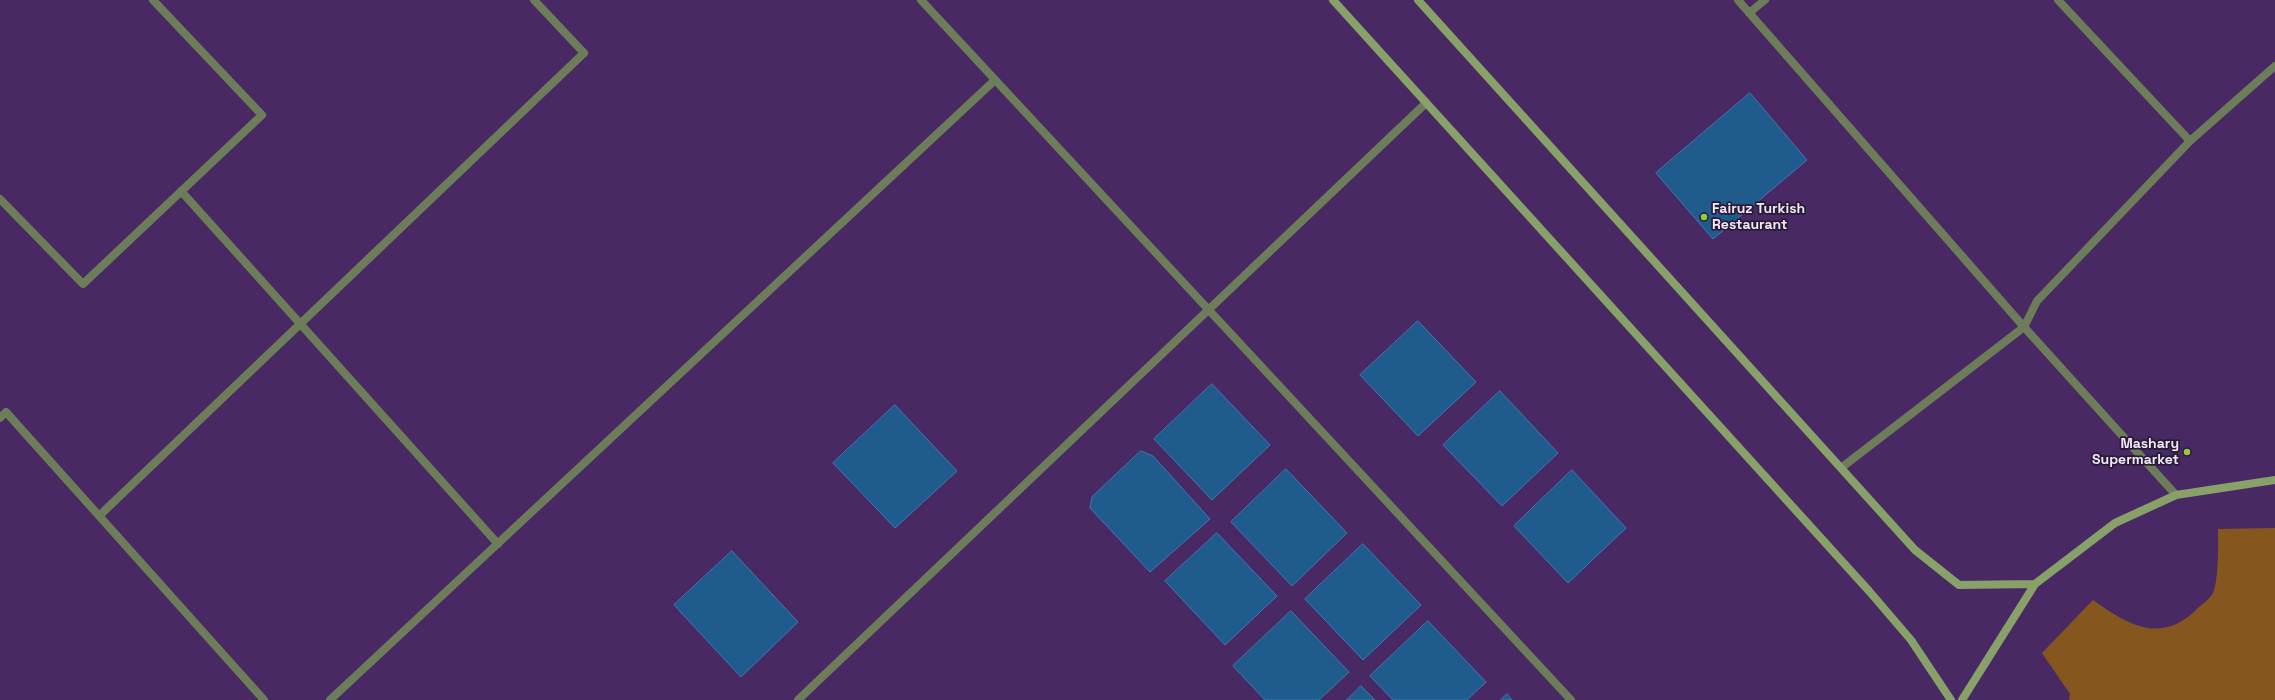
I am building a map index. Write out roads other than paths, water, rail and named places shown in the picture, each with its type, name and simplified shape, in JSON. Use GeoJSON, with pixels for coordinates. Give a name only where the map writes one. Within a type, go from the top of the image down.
{"type":"FeatureCollection","features":[{"type":"Feature","properties":{"kind":"main road"},"geometry":{"type":"LineString","coordinates":[[1333,0],[1869,591],[1910,640],[1951,700]]}},
{"type":"Feature","properties":{"kind":"main road"},"geometry":{"type":"LineString","coordinates":[[1418,0],[1915,550],[1959,585],[2035,584]]}},
{"type":"Feature","properties":{"kind":"main road"},"geometry":{"type":"LineString","coordinates":[[1962,700],[2035,584],[2115,523],[2176,495],[2275,480]]}},
{"type":"Feature","properties":{"kind":"street"},"geometry":{"type":"LineString","coordinates":[[0,199],[83,284],[262,115],[153,0]]}},
{"type":"Feature","properties":{"kind":"street"},"geometry":{"type":"LineString","coordinates":[[100,515],[584,53],[534,0]]}},
{"type":"Feature","properties":{"kind":"street"},"geometry":{"type":"LineString","coordinates":[[921,0],[1571,700]]}},
{"type":"Feature","properties":{"kind":"street"},"geometry":{"type":"LineString","coordinates":[[1738,0],[2024,327],[2176,495]]}},
{"type":"Feature","properties":{"kind":"street"},"geometry":{"type":"LineString","coordinates":[[1750,14],[1765,0]]}},
{"type":"Feature","properties":{"kind":"street"},"geometry":{"type":"LineString","coordinates":[[2058,0],[2190,141]]}},
{"type":"Feature","properties":{"kind":"street"},"geometry":{"type":"LineString","coordinates":[[1841,468],[2024,327],[2037,301],[2190,141],[2275,66]]}},
{"type":"Feature","properties":{"kind":"street"},"geometry":{"type":"LineString","coordinates":[[330,700],[995,80]]}},
{"type":"Feature","properties":{"kind":"street"},"geometry":{"type":"LineString","coordinates":[[798,700],[1426,103]]}},
{"type":"Feature","properties":{"kind":"street"},"geometry":{"type":"LineString","coordinates":[[181,191],[498,544]]}},
{"type":"Feature","properties":{"kind":"street"},"geometry":{"type":"LineString","coordinates":[[0,418],[6,412],[100,515],[264,700]]}},
{"type":"Feature","properties":{"kind":"place","name":"Fairuz Turkish Restaurant"},"geometry":{"type":"Point","coordinates":[1704,217]}},
{"type":"Feature","properties":{"kind":"place","name":"Mashary Supermarket"},"geometry":{"type":"Point","coordinates":[2187,452]}}]}
